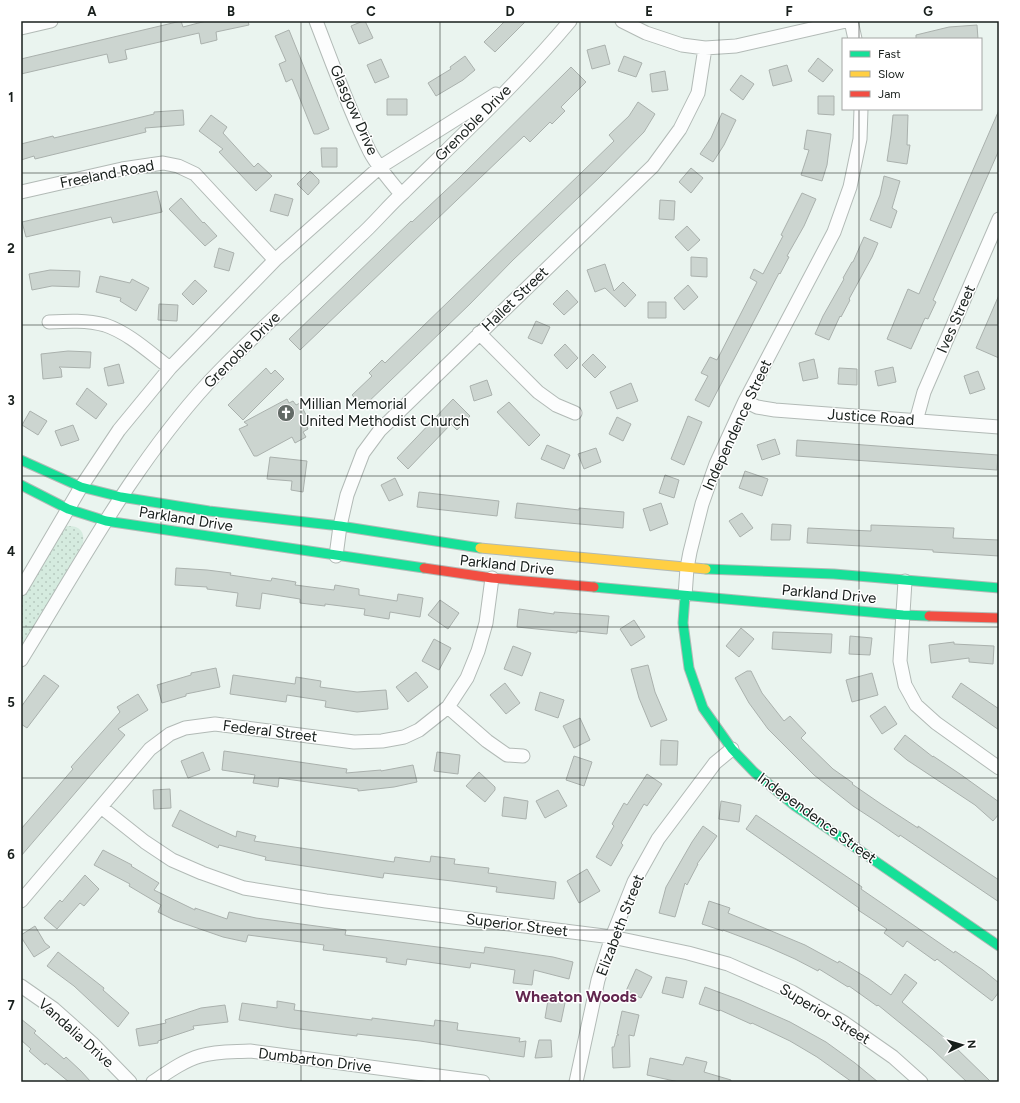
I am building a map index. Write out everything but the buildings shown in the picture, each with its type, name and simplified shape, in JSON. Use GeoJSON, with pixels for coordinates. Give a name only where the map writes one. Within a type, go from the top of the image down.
{"type":"FeatureCollection","features":[{"type":"Feature","properties":{"kind":"street"},"geometry":{"type":"LineString","coordinates":[[21,28],[51,21]]}},
{"type":"Feature","properties":{"kind":"street","name":"Glasgow Drive"},"geometry":{"type":"LineString","coordinates":[[316,21],[370,153],[401,194]]}},
{"type":"Feature","properties":{"kind":"street","name":"Grenoble Drive"},"geometry":{"type":"LineString","coordinates":[[21,660],[63,589],[121,497],[161,440],[208,383],[250,340],[361,236],[401,194],[470,128],[570,21]]}},
{"type":"Feature","properties":{"kind":"street"},"geometry":{"type":"LineString","coordinates":[[622,21],[646,33],[682,45],[705,48],[736,46],[846,21]]}},
{"type":"Feature","properties":{"kind":"street"},"geometry":{"type":"LineString","coordinates":[[851,21],[855,38]]}},
{"type":"Feature","properties":{"kind":"street","name":"Hallet Street"},"geometry":{"type":"LineString","coordinates":[[336,556],[340,526],[347,495],[363,453],[380,430],[653,166],[680,129],[698,92],[705,48]]}},
{"type":"Feature","properties":{"kind":"street","name":"Grenoble Drive"},"geometry":{"type":"LineString","coordinates":[[21,589],[81,487],[119,430],[170,368],[275,260],[380,167],[514,82]]}},
{"type":"Feature","properties":{"kind":"street","name":"Independence Street"},"geometry":{"type":"LineString","coordinates":[[862,110],[860,139],[850,187],[834,232],[745,401],[716,464],[702,504],[687,568],[683,623],[689,668],[704,708],[732,749],[754,772],[796,806],[999,946]]}},
{"type":"Feature","properties":{"kind":"street","name":"Freeland Road"},"geometry":{"type":"LineString","coordinates":[[21,192],[122,168],[163,163],[178,166],[195,174],[275,260]]}},
{"type":"Feature","properties":{"kind":"street","name":"Ives Street"},"geometry":{"type":"LineString","coordinates":[[916,421],[924,392],[999,219]]}},
{"type":"Feature","properties":{"kind":"street"},"geometry":{"type":"LineString","coordinates":[[49,322],[81,321],[105,326],[127,336],[170,368]]}},
{"type":"Feature","properties":{"kind":"street"},"geometry":{"type":"LineString","coordinates":[[479,333],[538,392],[556,405],[575,413]]}},
{"type":"Feature","properties":{"kind":"street","name":"Justice Road"},"geometry":{"type":"LineString","coordinates":[[745,401],[757,407],[775,410],[999,426]]}},
{"type":"Feature","properties":{"kind":"street","name":"Parkland Drive"},"geometry":{"type":"LineString","coordinates":[[21,460],[81,487],[121,497],[209,511],[340,526],[495,550],[687,568],[834,574],[999,588]]}},
{"type":"Feature","properties":{"kind":"street","name":"Parkland Drive"},"geometry":{"type":"LineString","coordinates":[[21,485],[68,509],[106,521],[492,578],[903,615],[999,618]]}},
{"type":"Feature","properties":{"kind":"street","name":"Federal Street"},"geometry":{"type":"LineString","coordinates":[[21,901],[150,749],[170,734],[185,728],[215,724],[354,742],[382,741],[404,737],[419,730],[448,707],[467,678],[478,650],[486,623],[492,578]]}},
{"type":"Feature","properties":{"kind":"street"},"geometry":{"type":"LineString","coordinates":[[905,581],[900,661],[905,685],[916,705],[936,723],[999,768]]}},
{"type":"Feature","properties":{"kind":"street"},"geometry":{"type":"LineString","coordinates":[[448,707],[487,742],[507,755],[523,756]]}},
{"type":"Feature","properties":{"kind":"street","name":"Elizabeth Street"},"geometry":{"type":"LineString","coordinates":[[576,1082],[598,980],[612,937],[634,882],[658,839],[715,763],[732,749]]}},
{"type":"Feature","properties":{"kind":"street","name":"Superior Street"},"geometry":{"type":"LineString","coordinates":[[101,807],[145,842],[172,860],[202,873],[244,888],[326,901],[612,937],[688,953],[728,964],[792,992],[850,1026],[893,1057],[921,1082]]}},
{"type":"Feature","properties":{"kind":"street","name":"Vandalia Drive"},"geometry":{"type":"LineString","coordinates":[[21,986],[54,1009],[87,1038],[130,1082]]}},
{"type":"Feature","properties":{"kind":"street","name":"Dumbarton Drive"},"geometry":{"type":"LineString","coordinates":[[153,1082],[180,1064],[200,1056],[220,1052],[250,1051],[483,1082]]}},
{"type":"Feature","properties":{"kind":"green space"},"geometry":{"type":"Polygon","coordinates":[[[66,526],[78,528],[82,532],[83,543],[34,627],[21,645],[21,597],[61,530],[66,526]]]}},
{"type":"Feature","properties":{"kind":"traffic: fast"},"geometry":{"type":"LineString","coordinates":[[21,460],[81,487],[121,497],[209,511],[340,526],[480,548]]}},
{"type":"Feature","properties":{"kind":"traffic: fast"},"geometry":{"type":"LineString","coordinates":[[21,485],[68,509],[106,521],[424,568]]}},
{"type":"Feature","properties":{"kind":"traffic: fast"},"geometry":{"type":"LineString","coordinates":[[706,569],[834,574],[999,588]]}},
{"type":"Feature","properties":{"kind":"traffic: fast"},"geometry":{"type":"LineString","coordinates":[[594,587],[903,615],[929,616]]}},
{"type":"Feature","properties":{"kind":"traffic: fast"},"geometry":{"type":"LineString","coordinates":[[685,596],[683,623],[689,668],[703,708],[732,749],[754,772],[795,806],[999,946]]}},
{"type":"Feature","properties":{"kind":"traffic: slow"},"geometry":{"type":"LineString","coordinates":[[480,548],[706,569]]}},
{"type":"Feature","properties":{"kind":"traffic: jam"},"geometry":{"type":"LineString","coordinates":[[424,568],[492,578],[594,587]]}},
{"type":"Feature","properties":{"kind":"traffic: jam"},"geometry":{"type":"LineString","coordinates":[[929,616],[999,618]]}},
{"type":"Feature","properties":{"kind":"place","name":"Millian Memorial United Methodist Church"},"geometry":{"type":"Point","coordinates":[286,413]}},
{"type":"Feature","properties":{"kind":"district","name":"Wheaton Woods"},"geometry":{"type":"Point","coordinates":[576,996]}}]}
